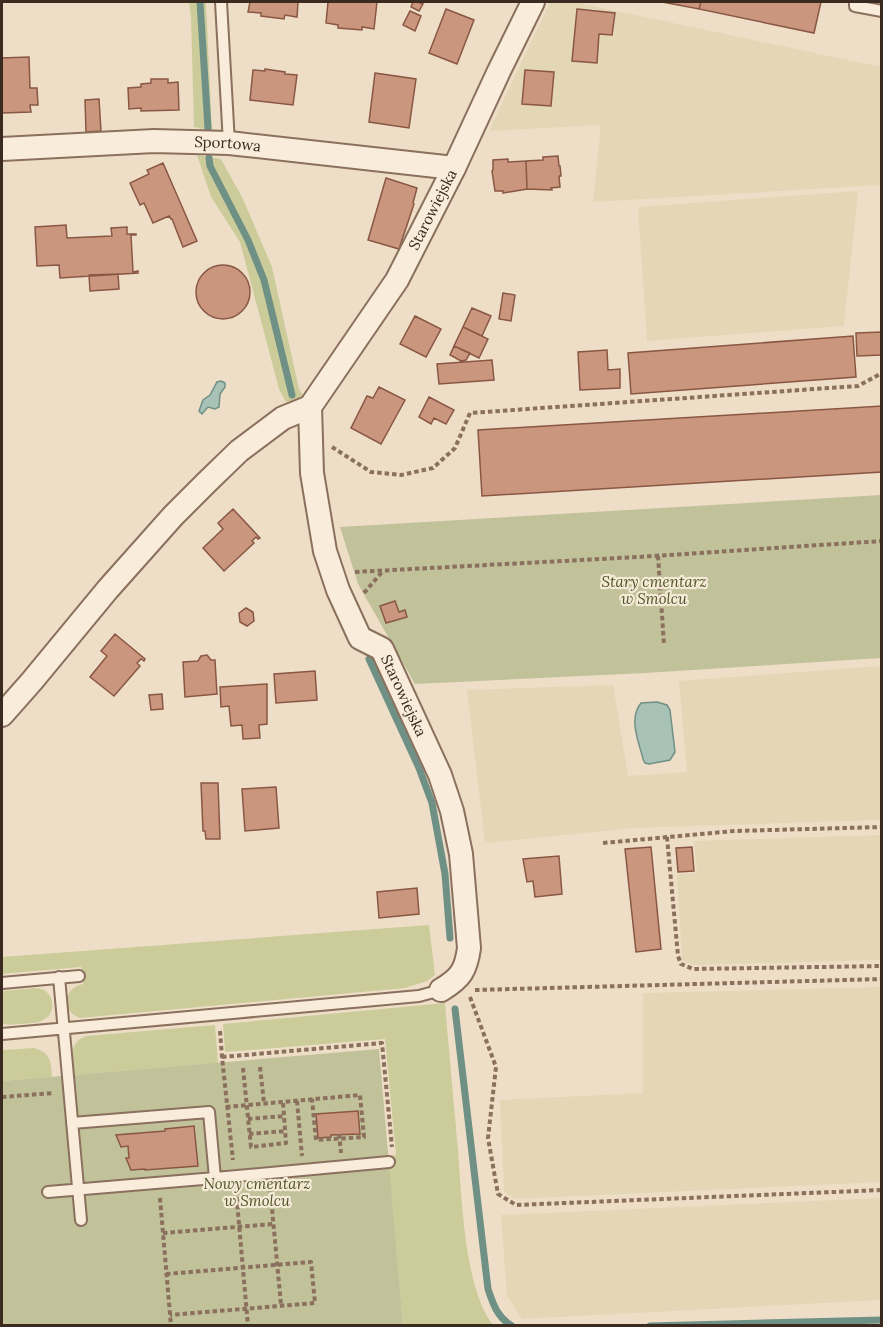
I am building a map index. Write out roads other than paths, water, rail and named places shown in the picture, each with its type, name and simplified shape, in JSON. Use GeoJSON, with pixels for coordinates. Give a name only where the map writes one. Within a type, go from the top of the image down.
{"type":"FeatureCollection","features":[{"type":"Feature","properties":{"kind":"street","name":"Starowiejska"},"geometry":{"type":"LineString","coordinates":[[441,990],[462,973],[467,962],[469,948],[461,854],[452,812],[440,775],[382,649],[360,638],[333,574],[325,551],[312,473],[310,407],[397,280],[534,2]]}},
{"type":"Feature","properties":{"kind":"street","name":"Sportowa"},"geometry":{"type":"LineString","coordinates":[[2,149],[154,141],[229,143],[454,168]]}},
{"type":"Feature","properties":{"kind":"street"},"geometry":{"type":"LineString","coordinates":[[2,715],[108,589],[173,516],[206,483],[239,451],[283,418],[310,407]]}},
{"type":"Feature","properties":{"kind":"lane"},"geometry":{"type":"LineString","coordinates":[[221,2],[229,143]]}},
{"type":"Feature","properties":{"kind":"lane"},"geometry":{"type":"LineString","coordinates":[[855,2],[855,6],[882,11]]}},
{"type":"Feature","properties":{"kind":"lane"},"geometry":{"type":"LineString","coordinates":[[2,982],[79,976]]}},
{"type":"Feature","properties":{"kind":"lane"},"geometry":{"type":"LineString","coordinates":[[59,978],[81,1220]]}},
{"type":"Feature","properties":{"kind":"lane"},"geometry":{"type":"LineString","coordinates":[[2,1034],[419,996],[441,990]]}},
{"type":"Feature","properties":{"kind":"lane"},"geometry":{"type":"LineString","coordinates":[[72,1123],[209,1112],[215,1178]]}},
{"type":"Feature","properties":{"kind":"lane"},"geometry":{"type":"LineString","coordinates":[[48,1192],[269,1173],[388,1157]]}},
{"type":"Feature","properties":{"kind":"waterway"},"geometry":{"type":"LineString","coordinates":[[200,2],[208,128]]}},
{"type":"Feature","properties":{"kind":"waterway"},"geometry":{"type":"LineString","coordinates":[[209,158],[210,166],[248,240],[264,280],[292,395]]}},
{"type":"Feature","properties":{"kind":"waterway"},"geometry":{"type":"LineString","coordinates":[[369,659],[419,768],[432,803],[445,874],[450,938]]}},
{"type":"Feature","properties":{"kind":"waterway"},"geometry":{"type":"LineString","coordinates":[[455,1009],[488,1289],[499,1314],[512,1326]]}},
{"type":"Feature","properties":{"kind":"waterway"},"geometry":{"type":"LineString","coordinates":[[650,1326],[882,1320]]}},
{"type":"Feature","properties":{"kind":"park label","name":"Stary cmentarz w Smolcu"},"geometry":{"type":"Point","coordinates":[654,590]}},
{"type":"Feature","properties":{"kind":"park label","name":"Nowy cmentarz w Smolcu"},"geometry":{"type":"Point","coordinates":[257,1192]}}]}
